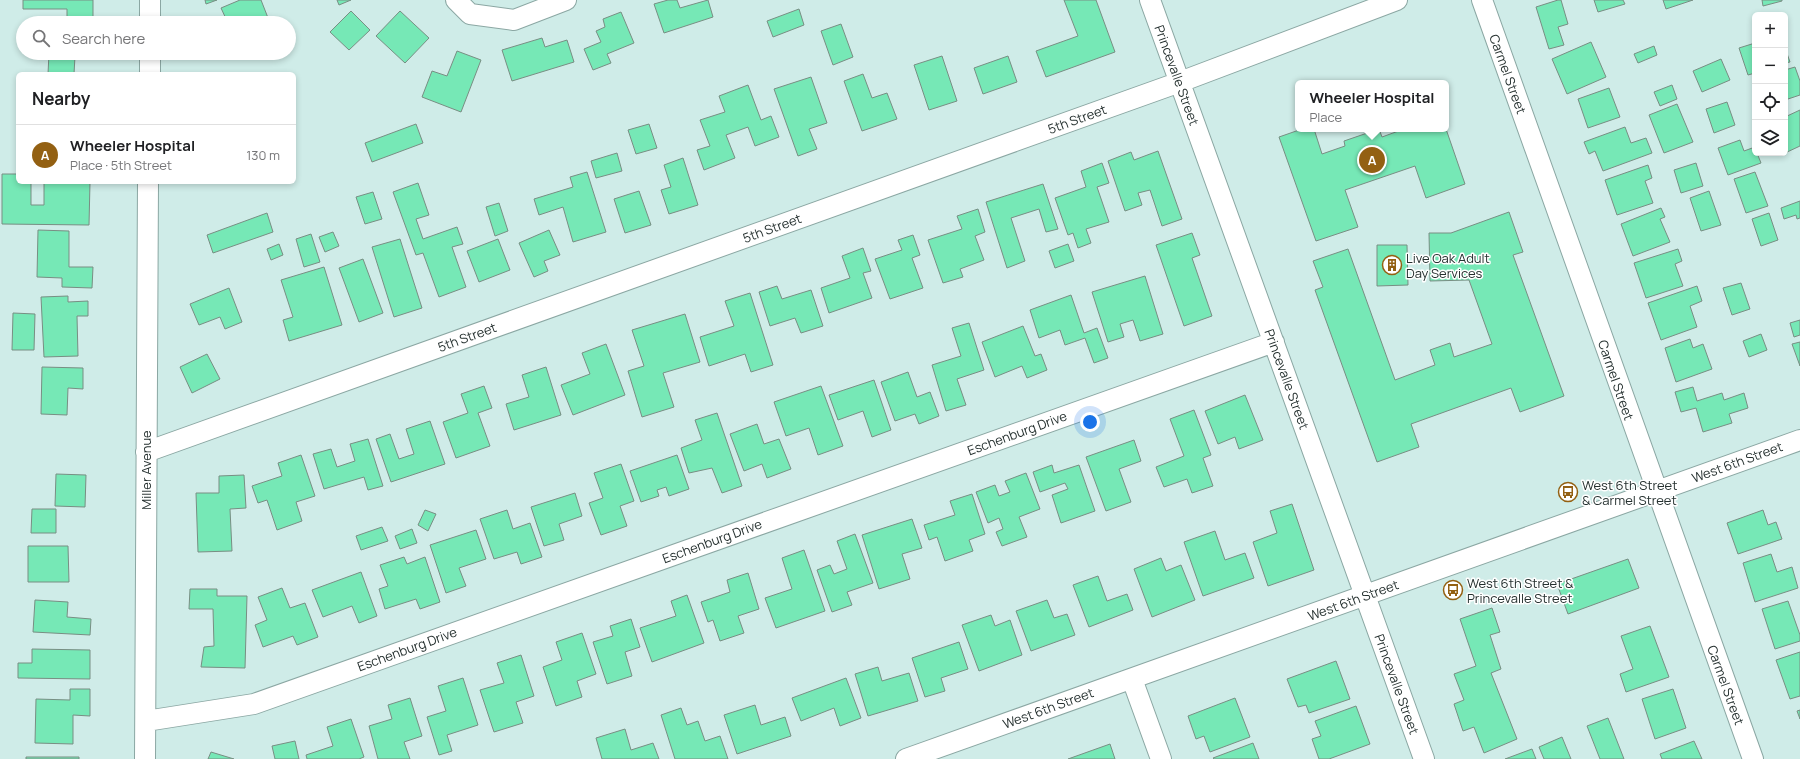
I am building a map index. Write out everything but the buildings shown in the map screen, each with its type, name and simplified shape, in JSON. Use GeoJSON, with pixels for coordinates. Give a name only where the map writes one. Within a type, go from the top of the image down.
{"type":"FeatureCollection","features":[{"type":"Feature","properties":{"kind":"street"},"geometry":{"type":"LineString","coordinates":[[150,0],[150,16]]}},
{"type":"Feature","properties":{"kind":"street"},"geometry":{"type":"LineString","coordinates":[[456,0],[470,14],[514,20],[566,0]]}},
{"type":"Feature","properties":{"kind":"street","name":"Princevalle Street"},"geometry":{"type":"LineString","coordinates":[[1150,0],[1424,759]]}},
{"type":"Feature","properties":{"kind":"street","name":"5th Street"},"geometry":{"type":"LineString","coordinates":[[146,452],[1180,82],[1397,0]]}},
{"type":"Feature","properties":{"kind":"street","name":"Carmel Street"},"geometry":{"type":"LineString","coordinates":[[1482,0],[1656,491],[1753,759]]}},
{"type":"Feature","properties":{"kind":"street"},"geometry":{"type":"LineString","coordinates":[[150,60],[150,72]]}},
{"type":"Feature","properties":{"kind":"street","name":"Miller Avenue"},"geometry":{"type":"LineString","coordinates":[[145,759],[148,184]]}},
{"type":"Feature","properties":{"kind":"street","name":"Eschenburg Drive"},"geometry":{"type":"LineString","coordinates":[[146,720],[254,704],[1274,342]]}},
{"type":"Feature","properties":{"kind":"street","name":"West 6th Street"},"geometry":{"type":"LineString","coordinates":[[913,758],[1800,440]]}},
{"type":"Feature","properties":{"kind":"street"},"geometry":{"type":"LineString","coordinates":[[1132,679],[1161,759]]}},
{"type":"Feature","properties":{"kind":"place","name":"Wheeler Hospital"},"geometry":{"type":"Point","coordinates":[1372,160]}},
{"type":"Feature","properties":{"kind":"place","name":"Live Oak Adult Day Services"},"geometry":{"type":"Point","coordinates":[1392,265]}},
{"type":"Feature","properties":{"kind":"place","name":"West 6th Street & Carmel Street"},"geometry":{"type":"Point","coordinates":[1568,492]}},
{"type":"Feature","properties":{"kind":"place","name":"West 6th Street & Princevalle Street"},"geometry":{"type":"Point","coordinates":[1453,590]}}]}
